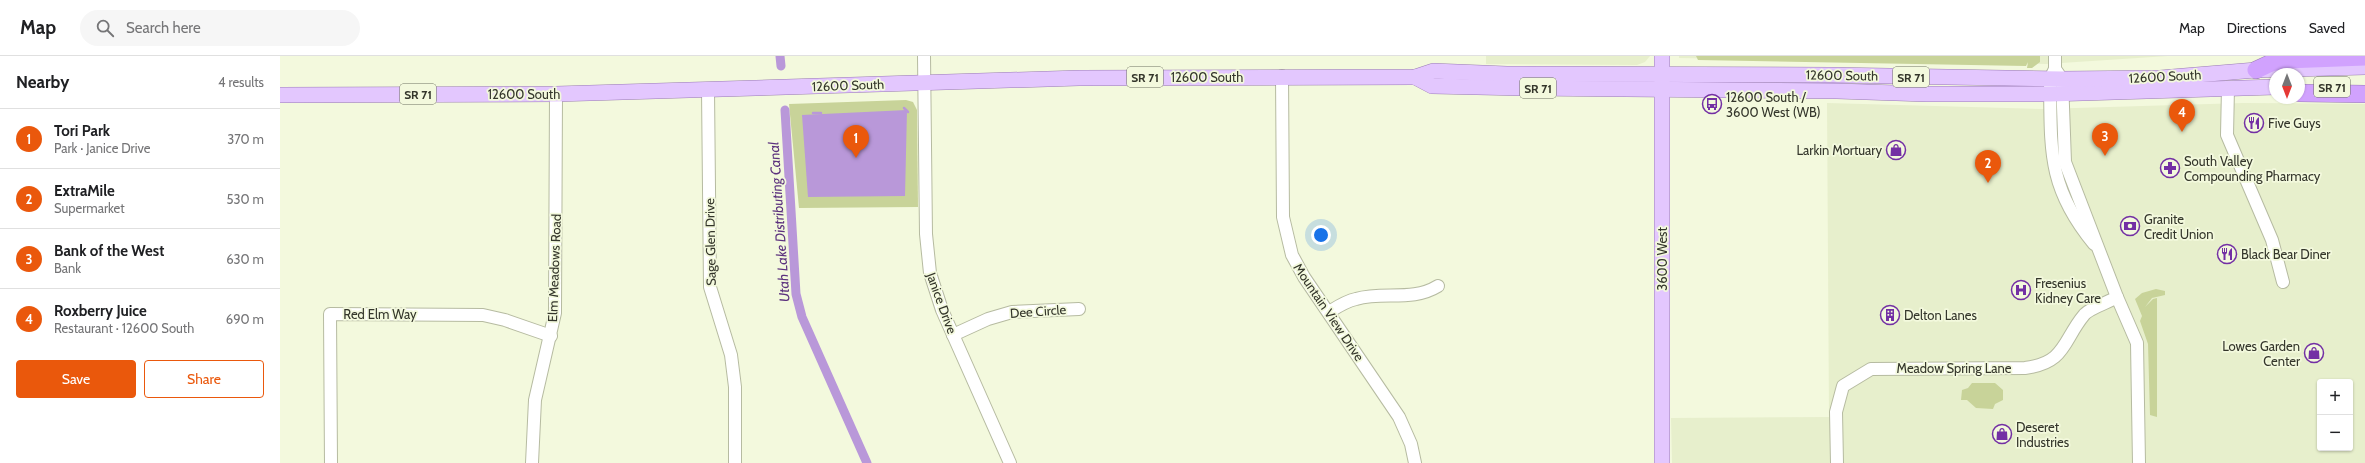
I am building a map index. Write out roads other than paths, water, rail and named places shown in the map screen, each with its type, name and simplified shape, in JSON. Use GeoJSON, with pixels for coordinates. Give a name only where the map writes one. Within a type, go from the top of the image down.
{"type":"FeatureCollection","features":[{"type":"Feature","properties":{"kind":"highway"},"geometry":{"type":"LineString","coordinates":[[2256,70],[2284,60],[2365,57]]}},
{"type":"Feature","properties":{"kind":"highway"},"geometry":{"type":"LineString","coordinates":[[2305,93],[2365,94]]}},
{"type":"Feature","properties":{"kind":"main road","name":"3600 West"},"geometry":{"type":"LineString","coordinates":[[1662,56],[1662,463]]}},
{"type":"Feature","properties":{"kind":"main road","name":"12600 South"},"geometry":{"type":"LineString","coordinates":[[2056,83],[2160,78],[2256,70],[2365,67]]}},
{"type":"Feature","properties":{"kind":"main road","name":"12600 South"},"geometry":{"type":"LineString","coordinates":[[280,95],[556,94],[1079,78],[1282,76],[1415,77],[1432,86],[1522,88],[1662,81],[2056,83],[2228,88],[2269,87]]}},
{"type":"Feature","properties":{"kind":"main road","name":"SR 71"},"geometry":{"type":"LineString","coordinates":[[2305,87],[2365,86]]}},
{"type":"Feature","properties":{"kind":"street","name":"Janice Drive"},"geometry":{"type":"LineString","coordinates":[[924,56],[926,247],[933,286],[953,335],[1010,463]]}},
{"type":"Feature","properties":{"kind":"street"},"geometry":{"type":"LineString","coordinates":[[2055,56],[2056,83],[2051,116],[2053,164],[2058,184],[2071,214],[2098,249]]}},
{"type":"Feature","properties":{"kind":"street","name":"Mountain View Drive"},"geometry":{"type":"LineString","coordinates":[[1282,76],[1283,205],[1285,230],[1298,266],[1400,417],[1411,444],[1415,463]]}},
{"type":"Feature","properties":{"kind":"street"},"geometry":{"type":"LineString","coordinates":[[2056,83],[2065,122],[2066,162],[2089,221],[2098,249],[2137,343],[2139,463]]}},
{"type":"Feature","properties":{"kind":"street"},"geometry":{"type":"LineString","coordinates":[[2228,88],[2227,135],[2272,240],[2283,282]]}},
{"type":"Feature","properties":{"kind":"street","name":"Sage Glen Drive"},"geometry":{"type":"LineString","coordinates":[[708,90],[710,287],[731,356],[735,387],[735,463]]}},
{"type":"Feature","properties":{"kind":"street","name":"Elm Meadows Road"},"geometry":{"type":"LineString","coordinates":[[532,463],[535,400],[551,336],[556,301],[556,94]]}},
{"type":"Feature","properties":{"kind":"street"},"geometry":{"type":"LineString","coordinates":[[1329,312],[1356,298],[1414,296],[1427,293],[1438,286]]}},
{"type":"Feature","properties":{"kind":"street","name":"Meadow Spring Lane"},"geometry":{"type":"LineString","coordinates":[[1837,463],[1836,412],[1843,386],[1871,369],[2025,368],[2042,366],[2066,346],[2085,313],[2117,297]]}},
{"type":"Feature","properties":{"kind":"street","name":"Dee Circle"},"geometry":{"type":"LineString","coordinates":[[953,335],[988,319],[1012,312],[1037,309],[1079,309]]}},
{"type":"Feature","properties":{"kind":"street","name":"Red Elm Way"},"geometry":{"type":"LineString","coordinates":[[331,463],[330,314],[477,314],[505,320],[551,336]]}},
{"type":"Feature","properties":{"kind":"waterway","name":"Utah Lake Distributing Canal"},"geometry":{"type":"LineString","coordinates":[[780,56],[781,66]]}},
{"type":"Feature","properties":{"kind":"waterway"},"geometry":{"type":"LineString","coordinates":[[904,108],[908,112]]}},
{"type":"Feature","properties":{"kind":"waterway","name":"Utah Lake Distributing Canal"},"geometry":{"type":"LineString","coordinates":[[785,110],[796,294],[802,317],[867,463]]}},
{"type":"Feature","properties":{"kind":"waterway"},"geometry":{"type":"LineString","coordinates":[[813,113],[821,113]]}},
{"type":"Feature","properties":{"kind":"place","name":"12600 South / 3600 West (WB)"},"geometry":{"type":"Point","coordinates":[1712,104]}},
{"type":"Feature","properties":{"kind":"place","name":"Five Guys"},"geometry":{"type":"Point","coordinates":[2254,123]}},
{"type":"Feature","properties":{"kind":"place","name":"Roxberry Juice"},"geometry":{"type":"Point","coordinates":[2182,132]}},
{"type":"Feature","properties":{"kind":"place","name":"Larkin Mortuary"},"geometry":{"type":"Point","coordinates":[1896,150]}},
{"type":"Feature","properties":{"kind":"place","name":"Bank of the West"},"geometry":{"type":"Point","coordinates":[2105,156]}},
{"type":"Feature","properties":{"kind":"place","name":"Tori Park"},"geometry":{"type":"Point","coordinates":[856,158]}},
{"type":"Feature","properties":{"kind":"place","name":"South Valley Compounding Pharmacy"},"geometry":{"type":"Point","coordinates":[2170,168]}},
{"type":"Feature","properties":{"kind":"place","name":"ExtraMile"},"geometry":{"type":"Point","coordinates":[1988,183]}},
{"type":"Feature","properties":{"kind":"place","name":"Granite Credit Union"},"geometry":{"type":"Point","coordinates":[2130,226]}},
{"type":"Feature","properties":{"kind":"place","name":"Black Bear Diner"},"geometry":{"type":"Point","coordinates":[2227,254]}},
{"type":"Feature","properties":{"kind":"place","name":"Fresenius Kidney Care"},"geometry":{"type":"Point","coordinates":[2021,290]}},
{"type":"Feature","properties":{"kind":"place","name":"Delton Lanes"},"geometry":{"type":"Point","coordinates":[1890,315]}},
{"type":"Feature","properties":{"kind":"place","name":"Lowes Garden Center"},"geometry":{"type":"Point","coordinates":[2314,353]}},
{"type":"Feature","properties":{"kind":"place","name":"Deseret Industries"},"geometry":{"type":"Point","coordinates":[2002,434]}}]}
